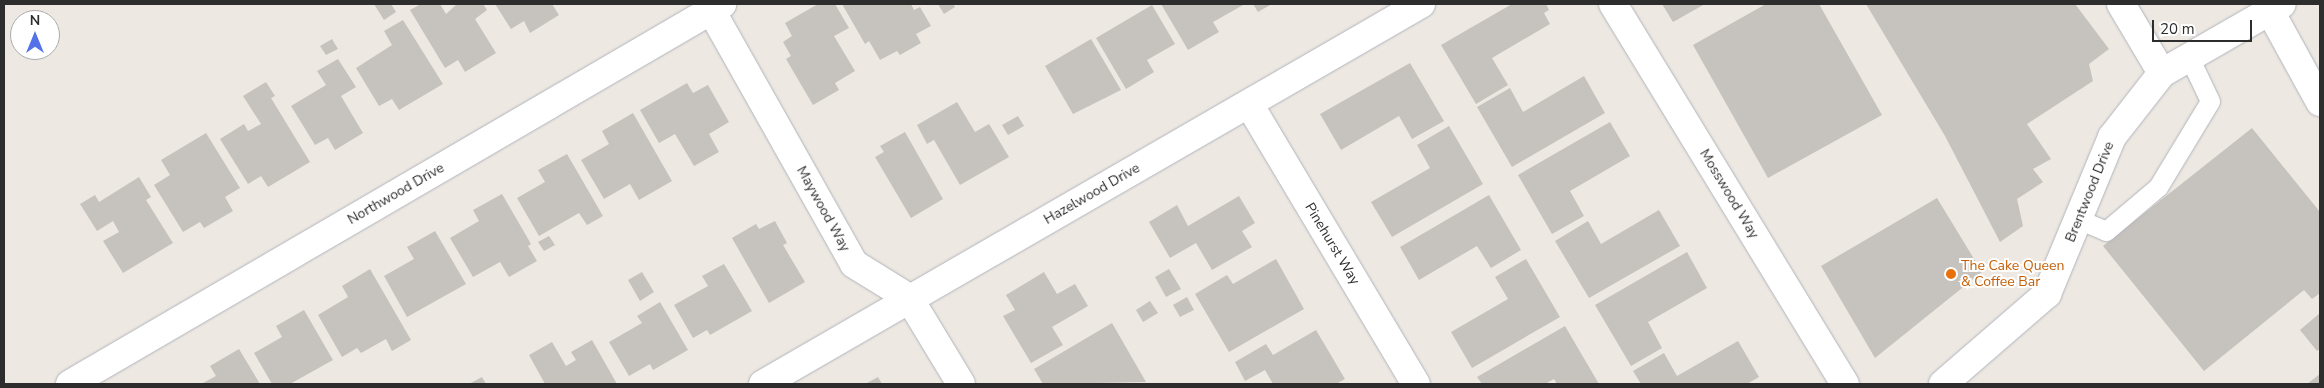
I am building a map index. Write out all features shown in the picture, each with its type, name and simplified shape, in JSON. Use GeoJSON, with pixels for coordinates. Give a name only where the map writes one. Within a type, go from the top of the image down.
{"type":"FeatureCollection","features":[{"type":"Feature","properties":{"kind":"street","name":"Hazelwood Drive"},"geometry":{"type":"LineString","coordinates":[[763,384],[1421,4]]}},
{"type":"Feature","properties":{"kind":"street","name":"Mosswood Way"},"geometry":{"type":"LineString","coordinates":[[1613,4],[1845,384]]}},
{"type":"Feature","properties":{"kind":"street"},"geometry":{"type":"LineString","coordinates":[[2120,4],[2162,72]]}},
{"type":"Feature","properties":{"kind":"street","name":"Maywood Way"},"geometry":{"type":"LineString","coordinates":[[717,7],[854,264],[909,298],[961,384]]}},
{"type":"Feature","properties":{"kind":"street","name":"Northwood Drive"},"geometry":{"type":"LineString","coordinates":[[70,384],[717,7]]}},
{"type":"Feature","properties":{"kind":"street"},"geometry":{"type":"LineString","coordinates":[[2276,7],[2320,102]]}},
{"type":"Feature","properties":{"kind":"street","name":"Brentwood Drive"},"geometry":{"type":"LineString","coordinates":[[1943,384],[2048,294],[2112,136],[2162,72],[2276,7]]}},
{"type":"Feature","properties":{"kind":"street","name":"Pinehurst Way"},"geometry":{"type":"LineString","coordinates":[[1249,104],[1416,384]]}},
{"type":"Feature","properties":{"kind":"lane"},"geometry":{"type":"LineString","coordinates":[[2078,219],[2106,231],[2158,187],[2210,102],[2189,57]]}},
{"type":"Feature","properties":{"kind":"building"},"geometry":{"type":"Polygon","coordinates":[[[374,4],[391,4],[396,12],[384,20],[374,4]]]}},
{"type":"Feature","properties":{"kind":"building"},"geometry":{"type":"Polygon","coordinates":[[[421,4],[440,4],[446,14],[457,4],[483,4],[487,10],[475,19],[496,53],[465,72],[458,60],[445,68],[410,10],[421,4]]]}},
{"type":"Feature","properties":{"kind":"building"},"geometry":{"type":"Polygon","coordinates":[[[495,4],[552,4],[559,15],[530,33],[524,21],[511,29],[495,4]]]}},
{"type":"Feature","properties":{"kind":"building"},"geometry":{"type":"Polygon","coordinates":[[[818,4],[835,4],[849,28],[834,36],[855,71],[835,83],[839,90],[813,105],[786,59],[791,56],[783,42],[792,36],[785,23],[818,4]]]}},
{"type":"Feature","properties":{"kind":"building"},"geometry":{"type":"Polygon","coordinates":[[[842,4],[911,4],[914,10],[920,7],[931,26],[916,34],[921,43],[900,55],[897,51],[880,60],[869,41],[865,44],[842,4]]]}},
{"type":"Feature","properties":{"kind":"building"},"geometry":{"type":"Polygon","coordinates":[[[938,4],[953,4],[955,7],[944,14],[938,4]]]}},
{"type":"Feature","properties":{"kind":"building"},"geometry":{"type":"Polygon","coordinates":[[[1161,4],[1245,4],[1213,22],[1219,32],[1188,50],[1161,4]]]}},
{"type":"Feature","properties":{"kind":"building"},"geometry":{"type":"Polygon","coordinates":[[[1253,4],[1272,4],[1258,12],[1253,4]]]}},
{"type":"Feature","properties":{"kind":"building"},"geometry":{"type":"Polygon","coordinates":[[[1512,4],[1546,4],[1549,10],[1544,13],[1550,24],[1492,58],[1508,85],[1476,104],[1441,45],[1512,4]]]}},
{"type":"Feature","properties":{"kind":"building"},"geometry":{"type":"Polygon","coordinates":[[[1662,4],[1705,4],[1673,22],[1662,4]]]}},
{"type":"Feature","properties":{"kind":"building"},"geometry":{"type":"Polygon","coordinates":[[[1766,4],[1819,4],[1882,115],[1768,178],[1693,45],[1766,4]]]}},
{"type":"Feature","properties":{"kind":"building"},"geometry":{"type":"Polygon","coordinates":[[[1866,4],[2075,4],[2109,49],[2089,64],[2093,81],[2027,124],[2051,159],[2033,169],[2043,182],[2017,199],[2023,226],[2000,242],[1945,136],[1866,4]]]}},
{"type":"Feature","properties":{"kind":"building"},"geometry":{"type":"Polygon","coordinates":[[[1152,5],[1175,44],[1147,60],[1154,72],[1126,89],[1096,38],[1152,5]]]}},
{"type":"Feature","properties":{"kind":"building"},"geometry":{"type":"Polygon","coordinates":[[[403,20],[443,84],[399,110],[392,99],[379,106],[356,68],[392,45],[384,31],[403,20]]]}},
{"type":"Feature","properties":{"kind":"building"},"geometry":{"type":"Polygon","coordinates":[[[332,39],[338,49],[326,55],[320,46],[332,39]]]}},
{"type":"Feature","properties":{"kind":"building"},"geometry":{"type":"Polygon","coordinates":[[[1091,39],[1121,90],[1073,114],[1045,66],[1091,39]]]}},
{"type":"Feature","properties":{"kind":"building"},"geometry":{"type":"Polygon","coordinates":[[[338,59],[356,87],[341,96],[363,133],[335,150],[328,138],[315,145],[291,106],[326,85],[317,71],[338,59]]]}},
{"type":"Feature","properties":{"kind":"building"},"geometry":{"type":"Polygon","coordinates":[[[1410,63],[1444,121],[1412,139],[1399,116],[1341,150],[1320,114],[1410,63]]]}},
{"type":"Feature","properties":{"kind":"building"},"geometry":{"type":"Polygon","coordinates":[[[1584,76],[1605,113],[1512,167],[1477,107],[1510,88],[1523,112],[1584,76]]]}},
{"type":"Feature","properties":{"kind":"building"},"geometry":{"type":"Polygon","coordinates":[[[266,82],[275,96],[271,98],[310,162],[268,187],[261,176],[248,184],[220,139],[244,124],[248,131],[261,124],[243,96],[266,82]]]}},
{"type":"Feature","properties":{"kind":"building"},"geometry":{"type":"Polygon","coordinates":[[[687,83],[693,93],[708,85],[729,122],[709,134],[719,152],[694,166],[675,134],[659,143],[640,110],[687,83]]]}},
{"type":"Feature","properties":{"kind":"building"},"geometry":{"type":"Polygon","coordinates":[[[957,102],[975,132],[989,124],[1009,157],[960,185],[934,140],[927,144],[917,125],[957,102]]]}},
{"type":"Feature","properties":{"kind":"building"},"geometry":{"type":"Polygon","coordinates":[[[633,113],[672,181],[639,200],[630,184],[604,199],[581,160],[609,144],[602,131],[633,113]]]}},
{"type":"Feature","properties":{"kind":"building"},"geometry":{"type":"Polygon","coordinates":[[[1018,116],[1024,126],[1008,135],[1002,125],[1018,116]]]}},
{"type":"Feature","properties":{"kind":"building"},"geometry":{"type":"Polygon","coordinates":[[[1610,122],[1630,156],[1570,191],[1584,216],[1552,234],[1518,175],[1610,122]]]}},
{"type":"Feature","properties":{"kind":"building"},"geometry":{"type":"Polygon","coordinates":[[[1449,126],[1483,184],[1392,237],[1371,202],[1430,168],[1417,145],[1449,126]]]}},
{"type":"Feature","properties":{"kind":"building"},"geometry":{"type":"Polygon","coordinates":[[[2252,128],[2320,212],[2320,293],[2312,299],[2304,290],[2204,371],[2103,246],[2252,128]]]}},
{"type":"Feature","properties":{"kind":"building"},"geometry":{"type":"Polygon","coordinates":[[[905,132],[943,199],[911,218],[875,157],[884,152],[880,146],[905,132]]]}},
{"type":"Feature","properties":{"kind":"building"},"geometry":{"type":"Polygon","coordinates":[[[206,133],[240,188],[225,197],[233,211],[204,228],[200,222],[183,232],[154,185],[170,175],[161,160],[206,133]]]}},
{"type":"Feature","properties":{"kind":"building"},"geometry":{"type":"Polygon","coordinates":[[[567,154],[603,216],[587,225],[579,213],[539,236],[517,198],[545,182],[538,170],[567,154]]]}},
{"type":"Feature","properties":{"kind":"building"},"geometry":{"type":"Polygon","coordinates":[[[139,177],[151,197],[146,200],[173,243],[123,273],[103,241],[119,232],[113,221],[97,231],[80,204],[95,195],[99,202],[139,177]]]}},
{"type":"Feature","properties":{"kind":"building"},"geometry":{"type":"Polygon","coordinates":[[[502,194],[531,244],[528,246],[537,261],[509,277],[500,262],[473,277],[450,238],[479,221],[473,210],[502,194]]]}},
{"type":"Feature","properties":{"kind":"building"},"geometry":{"type":"Polygon","coordinates":[[[1489,195],[1521,250],[1491,268],[1477,246],[1419,280],[1400,247],[1489,195]]]}},
{"type":"Feature","properties":{"kind":"building"},"geometry":{"type":"Polygon","coordinates":[[[1239,196],[1255,223],[1242,231],[1252,247],[1212,270],[1196,243],[1170,258],[1149,222],[1177,205],[1188,226],[1239,196]]]}},
{"type":"Feature","properties":{"kind":"building"},"geometry":{"type":"Polygon","coordinates":[[[1937,198],[1982,272],[1875,358],[1821,266],[1937,198]]]}},
{"type":"Feature","properties":{"kind":"building"},"geometry":{"type":"Polygon","coordinates":[[[1659,210],[1680,246],[1589,298],[1555,241],[1588,221],[1601,244],[1659,210]]]}},
{"type":"Feature","properties":{"kind":"building"},"geometry":{"type":"Polygon","coordinates":[[[775,221],[787,243],[783,245],[805,282],[769,303],[732,238],[756,224],[759,229],[775,221]]]}},
{"type":"Feature","properties":{"kind":"building"},"geometry":{"type":"Polygon","coordinates":[[[435,231],[466,284],[407,317],[384,276],[414,259],[407,247],[435,231]]]}},
{"type":"Feature","properties":{"kind":"building"},"geometry":{"type":"Polygon","coordinates":[[[549,236],[555,245],[544,251],[538,242],[549,236]]]}},
{"type":"Feature","properties":{"kind":"building"},"geometry":{"type":"Polygon","coordinates":[[[1687,252],[1707,288],[1648,322],[1662,348],[1631,366],[1595,305],[1687,252]]]}},
{"type":"Feature","properties":{"kind":"building"},"geometry":{"type":"Polygon","coordinates":[[[1276,259],[1304,309],[1229,352],[1195,294],[1227,275],[1233,284],[1276,259]]]}},
{"type":"Feature","properties":{"kind":"building"},"geometry":{"type":"Polygon","coordinates":[[[1526,259],[1560,317],[1472,368],[1451,332],[1508,299],[1495,277],[1526,259]]]}},
{"type":"Feature","properties":{"kind":"building"},"geometry":{"type":"Polygon","coordinates":[[[724,264],[752,311],[710,335],[707,330],[693,338],[674,305],[708,286],[702,276],[724,264]]]}},
{"type":"Feature","properties":{"kind":"building"},"geometry":{"type":"Polygon","coordinates":[[[370,269],[411,340],[392,351],[386,339],[361,353],[357,348],[342,357],[318,315],[348,297],[342,286],[370,269]]]}},
{"type":"Feature","properties":{"kind":"building"},"geometry":{"type":"Polygon","coordinates":[[[1169,269],[1181,289],[1166,297],[1155,277],[1169,269]]]}},
{"type":"Feature","properties":{"kind":"building"},"geometry":{"type":"Polygon","coordinates":[[[642,272],[654,292],[640,301],[628,280],[642,272]]]}},
{"type":"Feature","properties":{"kind":"building"},"geometry":{"type":"Polygon","coordinates":[[[1044,272],[1057,294],[1075,284],[1088,306],[1052,327],[1063,345],[1031,363],[1003,316],[1015,310],[1006,295],[1044,272]]]}},
{"type":"Feature","properties":{"kind":"building"},"geometry":{"type":"Polygon","coordinates":[[[1187,297],[1194,310],[1180,317],[1173,305],[1187,297]]]}},
{"type":"Feature","properties":{"kind":"building"},"geometry":{"type":"Polygon","coordinates":[[[1150,301],[1158,313],[1143,322],[1136,310],[1150,301]]]}},
{"type":"Feature","properties":{"kind":"building"},"geometry":{"type":"Polygon","coordinates":[[[660,302],[688,350],[653,370],[650,364],[629,376],[609,342],[642,323],[637,316],[660,302]]]}},
{"type":"Feature","properties":{"kind":"building"},"geometry":{"type":"Polygon","coordinates":[[[304,310],[333,360],[290,384],[272,384],[254,353],[282,337],[276,326],[304,310]]]}},
{"type":"Feature","properties":{"kind":"building"},"geometry":{"type":"Polygon","coordinates":[[[2320,313],[2320,349],[2317,351],[2300,330],[2320,313]]]}},
{"type":"Feature","properties":{"kind":"building"},"geometry":{"type":"Polygon","coordinates":[[[1112,323],[1146,382],[1043,384],[1034,369],[1112,323]]]}},
{"type":"Feature","properties":{"kind":"building"},"geometry":{"type":"Polygon","coordinates":[[[1565,326],[1599,384],[1557,384],[1554,379],[1545,384],[1482,384],[1477,377],[1565,326]]]}},
{"type":"Feature","properties":{"kind":"building"},"geometry":{"type":"Polygon","coordinates":[[[1316,330],[1345,379],[1336,384],[1273,384],[1265,370],[1245,381],[1235,362],[1266,344],[1273,355],[1316,330]]]}},
{"type":"Feature","properties":{"kind":"building"},"geometry":{"type":"Polygon","coordinates":[[[592,340],[617,384],[545,384],[529,355],[552,342],[566,366],[576,360],[571,352],[592,340]]]}},
{"type":"Feature","properties":{"kind":"building"},"geometry":{"type":"Polygon","coordinates":[[[1738,341],[1759,377],[1747,384],[1641,384],[1633,371],[1664,353],[1677,376],[1738,341]]]}},
{"type":"Feature","properties":{"kind":"building"},"geometry":{"type":"Polygon","coordinates":[[[239,349],[260,384],[201,384],[216,376],[210,366],[239,349]]]}},
{"type":"Feature","properties":{"kind":"building"},"geometry":{"type":"Polygon","coordinates":[[[2320,374],[2320,384],[2307,384],[2320,374]]]}},
{"type":"Feature","properties":{"kind":"building"},"geometry":{"type":"Polygon","coordinates":[[[482,377],[486,384],[469,384],[482,377]]]}},
{"type":"Feature","properties":{"kind":"building"},"geometry":{"type":"Polygon","coordinates":[[[878,377],[882,384],[865,384],[878,377]]]}},
{"type":"Feature","properties":{"kind":"place","name":"The Cake Queen & Coffee Bar"},"geometry":{"type":"Point","coordinates":[1951,274]}}]}
